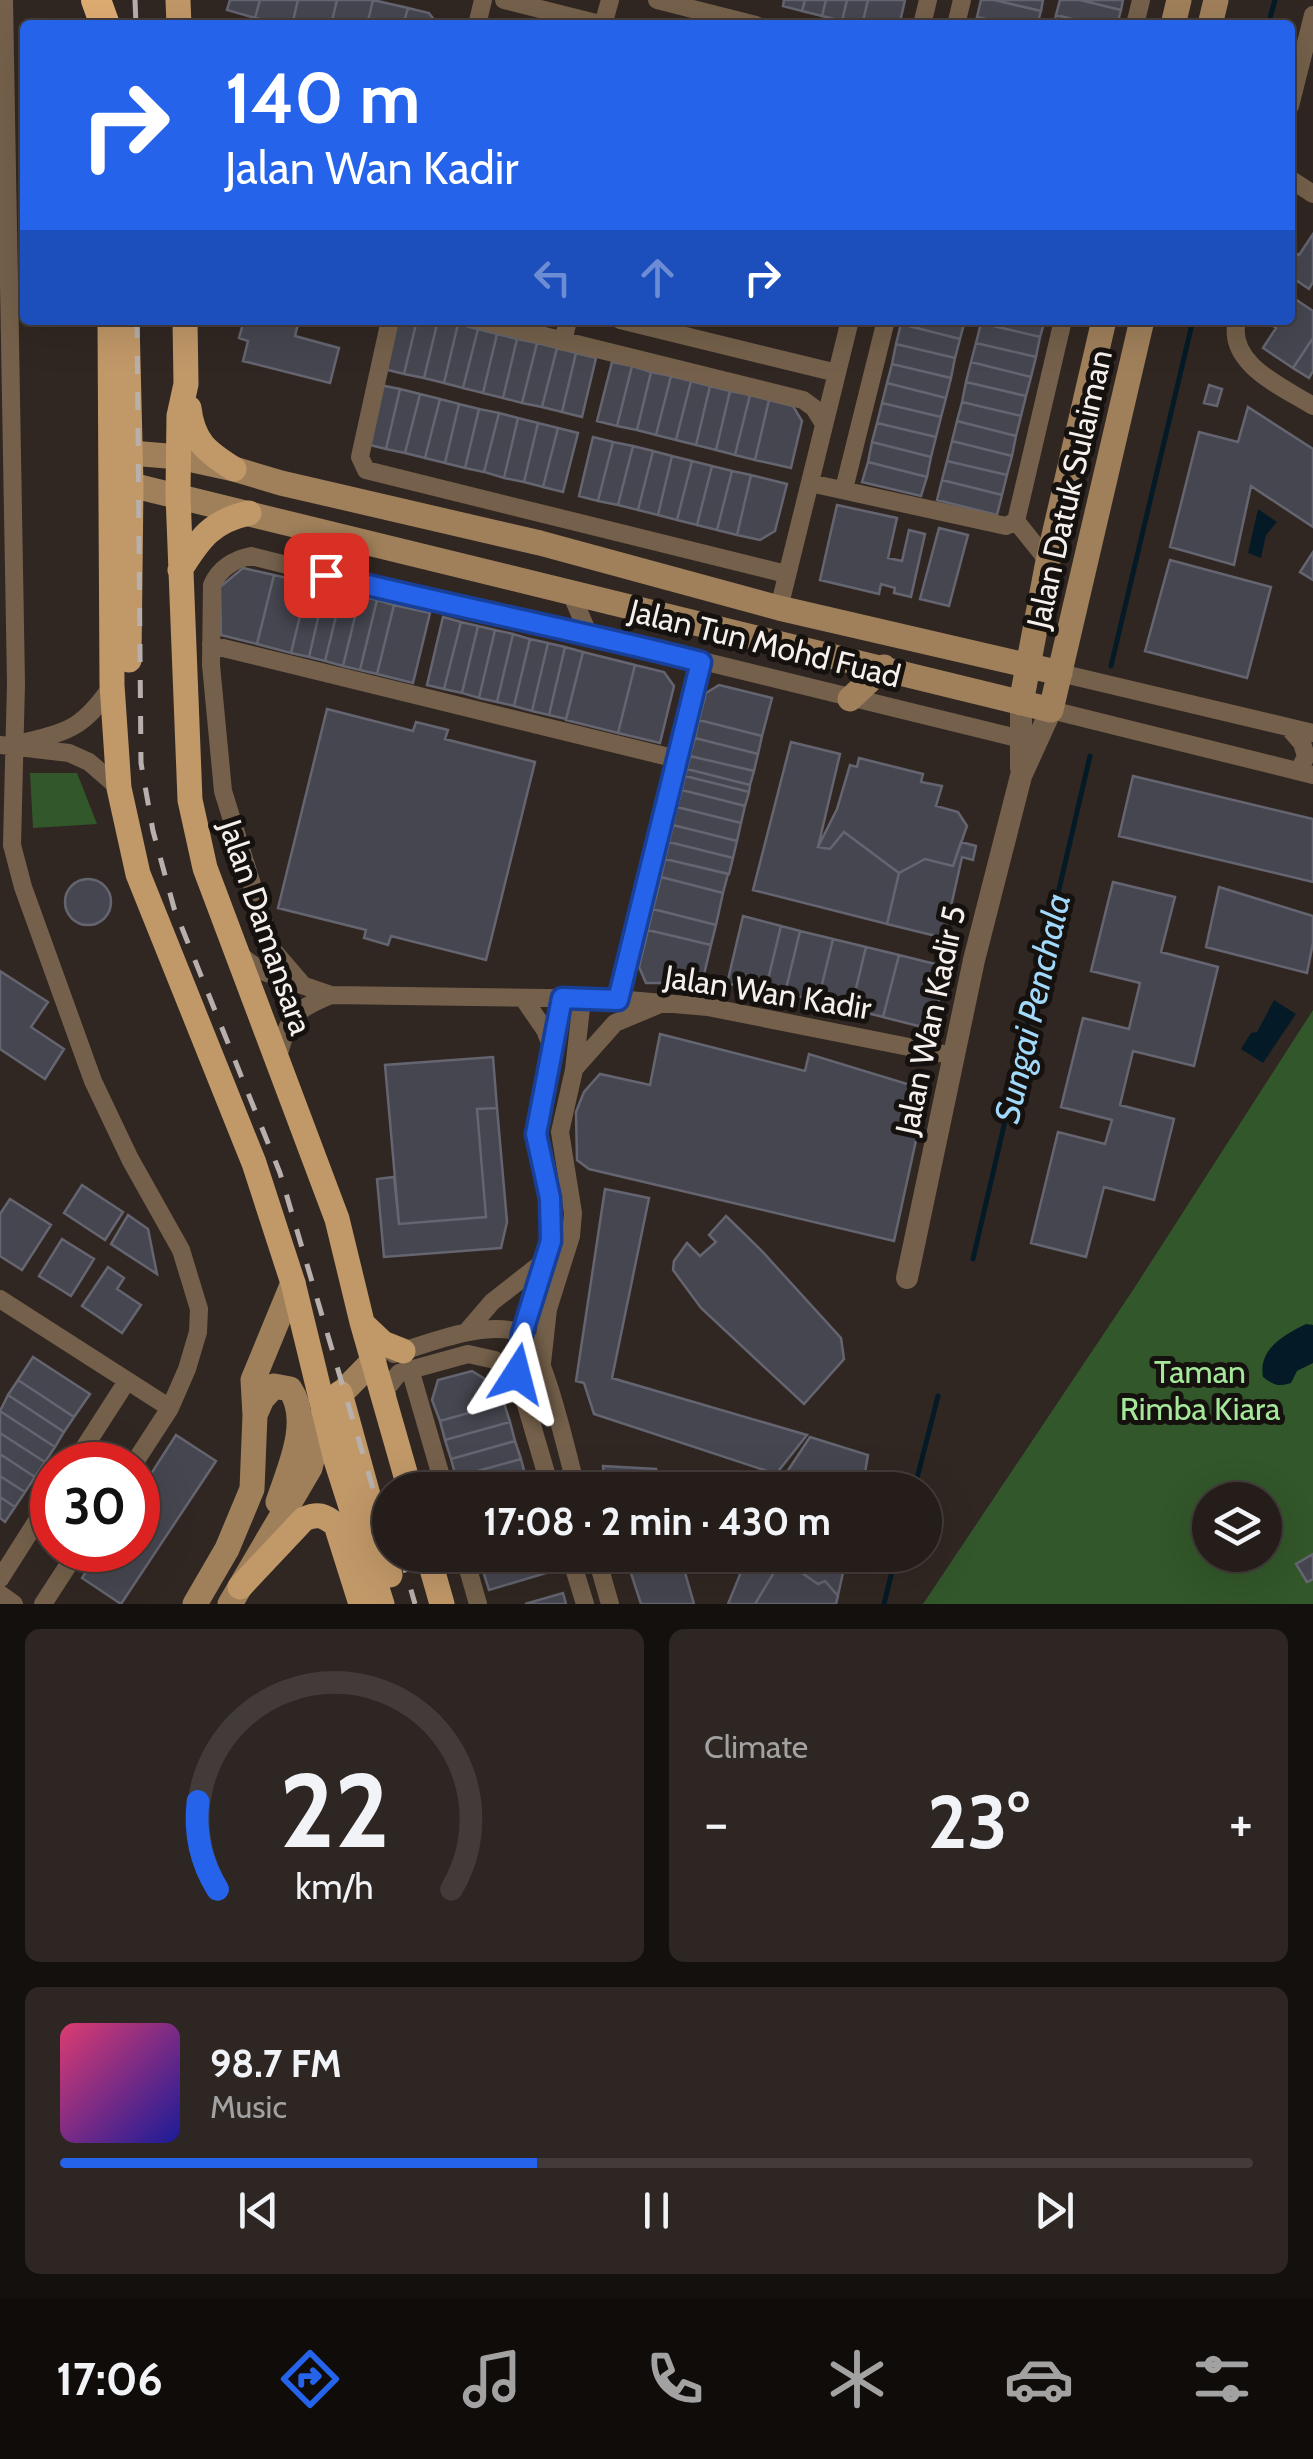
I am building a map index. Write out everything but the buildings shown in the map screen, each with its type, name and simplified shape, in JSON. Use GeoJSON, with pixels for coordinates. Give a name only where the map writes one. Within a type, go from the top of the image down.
{"type":"FeatureCollection","features":[{"type":"Feature","properties":{"kind":"main road"},"geometry":{"type":"LineString","coordinates":[[110,325],[112,686],[119,788],[138,874],[248,1147],[398,1604]]}},
{"type":"Feature","properties":{"kind":"main road"},"geometry":{"type":"LineString","coordinates":[[119,788],[127,743],[131,485],[127,325]]}},
{"type":"Feature","properties":{"kind":"main road","name":"Jalan Damansara"},"geometry":{"type":"LineString","coordinates":[[185,325],[186,384],[179,416],[178,495],[190,800],[205,868],[336,1219],[405,1472]]}},
{"type":"Feature","properties":{"kind":"main road","name":"Jalan Datuk Sulaiman"},"geometry":{"type":"LineString","coordinates":[[1021,704],[1038,608],[1103,325]]}},
{"type":"Feature","properties":{"kind":"main road","name":"Jalan Datuk Sulaiman"},"geometry":{"type":"LineString","coordinates":[[1052,710],[1141,325]]}},
{"type":"Feature","properties":{"kind":"main road"},"geometry":{"type":"LineString","coordinates":[[186,384],[196,441],[234,469]]}},
{"type":"Feature","properties":{"kind":"main road","name":"Jalan Tun Mohd Fuad"},"geometry":{"type":"LineString","coordinates":[[131,453],[234,469],[540,543],[779,608],[1060,673]]}},
{"type":"Feature","properties":{"kind":"main road","name":"Jalan Tun Mohd Fuad"},"geometry":{"type":"LineString","coordinates":[[131,485],[1052,710]]}},
{"type":"Feature","properties":{"kind":"main road"},"geometry":{"type":"LineString","coordinates":[[180,570],[208,531],[226,518],[250,514]]}},
{"type":"Feature","properties":{"kind":"main road"},"geometry":{"type":"LineString","coordinates":[[779,608],[784,622],[798,632],[876,665],[850,699]]}},
{"type":"Feature","properties":{"kind":"main road"},"geometry":{"type":"LineString","coordinates":[[983,655],[1004,651],[1018,639],[1038,608]]}},
{"type":"Feature","properties":{"kind":"main road"},"geometry":{"type":"LineString","coordinates":[[195,1604],[227,1549],[252,1489],[253,1380],[293,1283]]}},
{"type":"Feature","properties":{"kind":"main road"},"geometry":{"type":"LineString","coordinates":[[362,1322],[372,1336],[408,1360]]}},
{"type":"Feature","properties":{"kind":"main road"},"geometry":{"type":"LineString","coordinates":[[235,1596],[310,1468],[332,1402],[374,1360]]}},
{"type":"Feature","properties":{"kind":"main road"},"geometry":{"type":"LineString","coordinates":[[255,1415],[274,1386],[290,1390],[296,1398],[298,1431],[292,1459],[262,1551]]}},
{"type":"Feature","properties":{"kind":"main road"},"geometry":{"type":"LineString","coordinates":[[332,1402],[343,1546]]}},
{"type":"Feature","properties":{"kind":"main road"},"geometry":{"type":"LineString","coordinates":[[336,1460],[382,1604]]}},
{"type":"Feature","properties":{"kind":"main road"},"geometry":{"type":"LineString","coordinates":[[235,1596],[304,1519],[316,1514],[336,1524],[360,1604]]}},
{"type":"Feature","properties":{"kind":"main road"},"geometry":{"type":"LineString","coordinates":[[433,1572],[442,1604]]}},
{"type":"Feature","properties":{"kind":"street"},"geometry":{"type":"LineString","coordinates":[[4,0],[8,745],[12,845],[23,887],[93,1081],[130,1159],[181,1250],[199,1309],[198,1332],[187,1369],[170,1408],[148,1442]]}},
{"type":"Feature","properties":{"kind":"street"},"geometry":{"type":"LineString","coordinates":[[504,0],[584,20]]}},
{"type":"Feature","properties":{"kind":"street"},"geometry":{"type":"LineString","coordinates":[[656,0],[736,20]]}},
{"type":"Feature","properties":{"kind":"street"},"geometry":{"type":"LineString","coordinates":[[1295,86],[1313,15]]}},
{"type":"Feature","properties":{"kind":"street"},"geometry":{"type":"LineString","coordinates":[[389,325],[360,458],[366,470],[786,574]]}},
{"type":"Feature","properties":{"kind":"street"},"geometry":{"type":"LineString","coordinates":[[499,325],[802,400],[814,408],[824,424]]}},
{"type":"Feature","properties":{"kind":"street"},"geometry":{"type":"LineString","coordinates":[[563,342],[567,325]]}},
{"type":"Feature","properties":{"kind":"street"},"geometry":{"type":"LineString","coordinates":[[640,325],[836,373]]}},
{"type":"Feature","properties":{"kind":"street"},"geometry":{"type":"LineString","coordinates":[[779,608],[849,325]]}},
{"type":"Feature","properties":{"kind":"street"},"geometry":{"type":"LineString","coordinates":[[844,489],[885,325]]}},
{"type":"Feature","properties":{"kind":"street"},"geometry":{"type":"LineString","coordinates":[[1016,521],[1062,325]]}},
{"type":"Feature","properties":{"kind":"street"},"geometry":{"type":"LineString","coordinates":[[1236,325],[1239,351],[1254,368],[1313,406]]}},
{"type":"Feature","properties":{"kind":"street"},"geometry":{"type":"LineString","coordinates":[[652,364],[661,330]]}},
{"type":"Feature","properties":{"kind":"street"},"geometry":{"type":"LineString","coordinates":[[372,502],[380,474]]}},
{"type":"Feature","properties":{"kind":"street"},"geometry":{"type":"LineString","coordinates":[[810,483],[1006,526],[1016,521]]}},
{"type":"Feature","properties":{"kind":"street"},"geometry":{"type":"LineString","coordinates":[[1016,521],[1048,562]]}},
{"type":"Feature","properties":{"kind":"street","name":"Jalan Tun Mohd Fuad"},"geometry":{"type":"LineString","coordinates":[[303,985],[272,948],[222,792],[210,644],[212,584],[217,574],[238,559],[251,556],[438,604],[588,633],[1020,738]]}},
{"type":"Feature","properties":{"kind":"street"},"geometry":{"type":"LineString","coordinates":[[570,591],[588,633]]}},
{"type":"Feature","properties":{"kind":"street"},"geometry":{"type":"LineString","coordinates":[[210,644],[677,759]]}},
{"type":"Feature","properties":{"kind":"street"},"geometry":{"type":"LineString","coordinates":[[618,1000],[701,662]]}},
{"type":"Feature","properties":{"kind":"street","name":"Jalan Tun Mohd Fuad"},"geometry":{"type":"LineString","coordinates":[[1060,673],[1313,733]]}},
{"type":"Feature","properties":{"kind":"street"},"geometry":{"type":"LineString","coordinates":[[8,745],[70,731],[93,714],[112,686]]}},
{"type":"Feature","properties":{"kind":"street","name":"Jalan Wan Kadir 5"},"geometry":{"type":"LineString","coordinates":[[1021,704],[1021,776]]}},
{"type":"Feature","properties":{"kind":"street","name":"Jalan Tun Mohd Fuad"},"geometry":{"type":"LineString","coordinates":[[1052,710],[1306,773],[1302,744],[1289,728]]}},
{"type":"Feature","properties":{"kind":"street","name":"Jalan Wan Kadir 5"},"geometry":{"type":"LineString","coordinates":[[906,1278],[974,960],[1021,776],[1052,710]]}},
{"type":"Feature","properties":{"kind":"street"},"geometry":{"type":"LineString","coordinates":[[8,745],[69,753],[88,762],[119,788]]}},
{"type":"Feature","properties":{"kind":"street","name":"Jalan Wan Kadir"},"geometry":{"type":"LineString","coordinates":[[236,952],[261,971],[330,995],[663,1003],[738,1011],[954,1056]]}},
{"type":"Feature","properties":{"kind":"street"},"geometry":{"type":"LineString","coordinates":[[277,1059],[298,1009],[330,995]]}},
{"type":"Feature","properties":{"kind":"street"},"geometry":{"type":"LineString","coordinates":[[522,998],[545,1030],[553,1050]]}},
{"type":"Feature","properties":{"kind":"street"},"geometry":{"type":"LineString","coordinates":[[546,1472],[517,1374],[522,1334],[547,1258],[552,1209],[536,1134],[562,998]]}},
{"type":"Feature","properties":{"kind":"street"},"geometry":{"type":"LineString","coordinates":[[542,1363],[548,1310],[571,1236],[571,1194],[560,1132],[574,1070],[582,1000]]}},
{"type":"Feature","properties":{"kind":"street"},"geometry":{"type":"LineString","coordinates":[[574,1070],[616,1023],[663,1003]]}},
{"type":"Feature","properties":{"kind":"street"},"geometry":{"type":"LineString","coordinates":[[387,1412],[391,1380],[408,1360],[468,1330],[492,1302],[547,1258]]}},
{"type":"Feature","properties":{"kind":"street"},"geometry":{"type":"LineString","coordinates":[[0,1299],[170,1408]]}},
{"type":"Feature","properties":{"kind":"street"},"geometry":{"type":"LineString","coordinates":[[468,1330],[522,1334],[532,1344],[542,1363],[572,1472]]}},
{"type":"Feature","properties":{"kind":"street"},"geometry":{"type":"LineString","coordinates":[[374,1360],[468,1354],[495,1360],[517,1374]]}},
{"type":"Feature","properties":{"kind":"street"},"geometry":{"type":"LineString","coordinates":[[408,1360],[440,1472]]}},
{"type":"Feature","properties":{"kind":"street"},"geometry":{"type":"LineString","coordinates":[[88,1442],[128,1381]]}},
{"type":"Feature","properties":{"kind":"street"},"geometry":{"type":"LineString","coordinates":[[0,1579],[30,1532]]}},
{"type":"Feature","properties":{"kind":"street"},"geometry":{"type":"LineString","coordinates":[[43,1604],[64,1572]]}},
{"type":"Feature","properties":{"kind":"street"},"geometry":{"type":"LineString","coordinates":[[469,1572],[478,1604]]}},
{"type":"Feature","properties":{"kind":"street"},"geometry":{"type":"LineString","coordinates":[[575,1572],[585,1604]]}},
{"type":"Feature","properties":{"kind":"street"},"geometry":{"type":"LineString","coordinates":[[601,1572],[610,1604]]}},
{"type":"Feature","properties":{"kind":"street"},"geometry":{"type":"LineString","coordinates":[[0,1594],[14,1604]]}},
{"type":"Feature","properties":{"kind":"green space"},"geometry":{"type":"Polygon","coordinates":[[[30,773],[77,773],[97,824],[33,828],[30,773]]]}},
{"type":"Feature","properties":{"kind":"green space","name":"Taman Rimba Kiara"},"geometry":{"type":"Polygon","coordinates":[[[1313,1010],[1313,1604],[923,1604],[1135,1287],[1313,1010]]]}},
{"type":"Feature","properties":{"kind":"water"},"geometry":{"type":"Polygon","coordinates":[[[1258,509],[1277,522],[1266,535],[1261,558],[1248,553],[1258,509]]]}},
{"type":"Feature","properties":{"kind":"water"},"geometry":{"type":"Polygon","coordinates":[[[1274,1000],[1296,1014],[1263,1063],[1241,1049],[1251,1033],[1257,1032],[1274,1000]]]}},
{"type":"Feature","properties":{"kind":"water"},"geometry":{"type":"Polygon","coordinates":[[[1306,1324],[1313,1325],[1313,1363],[1297,1371],[1291,1383],[1280,1385],[1263,1377],[1269,1351],[1281,1338],[1306,1324]]]}},
{"type":"Feature","properties":{"kind":"waterway","name":"Sungai Penchala"},"geometry":{"type":"LineString","coordinates":[[1269,20],[1275,0]]}},
{"type":"Feature","properties":{"kind":"waterway","name":"Sungai Penchala"},"geometry":{"type":"LineString","coordinates":[[1111,666],[1192,325]]}},
{"type":"Feature","properties":{"kind":"waterway","name":"Sungai Penchala"},"geometry":{"type":"LineString","coordinates":[[973,1259],[1090,756]]}},
{"type":"Feature","properties":{"kind":"waterway","name":"Sungai Penchala"},"geometry":{"type":"LineString","coordinates":[[919,1472],[938,1396]]}},
{"type":"Feature","properties":{"kind":"waterway","name":"Sungai Penchala"},"geometry":{"type":"LineString","coordinates":[[884,1604],[892,1572]]}},
{"type":"Feature","properties":{"kind":"railway"},"geometry":{"type":"LineString","coordinates":[[135,0],[136,20]]}},
{"type":"Feature","properties":{"kind":"railway"},"geometry":{"type":"LineString","coordinates":[[137,325],[141,763],[153,831],[174,908],[280,1173],[372,1485]]}},
{"type":"Feature","properties":{"kind":"railway"},"geometry":{"type":"LineString","coordinates":[[406,1572],[415,1604]]}},
{"type":"Feature","properties":{"kind":"route"},"geometry":{"type":"LineString","coordinates":[[326,575],[701,662],[618,1000],[562,998],[536,1134],[550,1198],[551,1241],[522,1334],[517,1374]]}}]}
